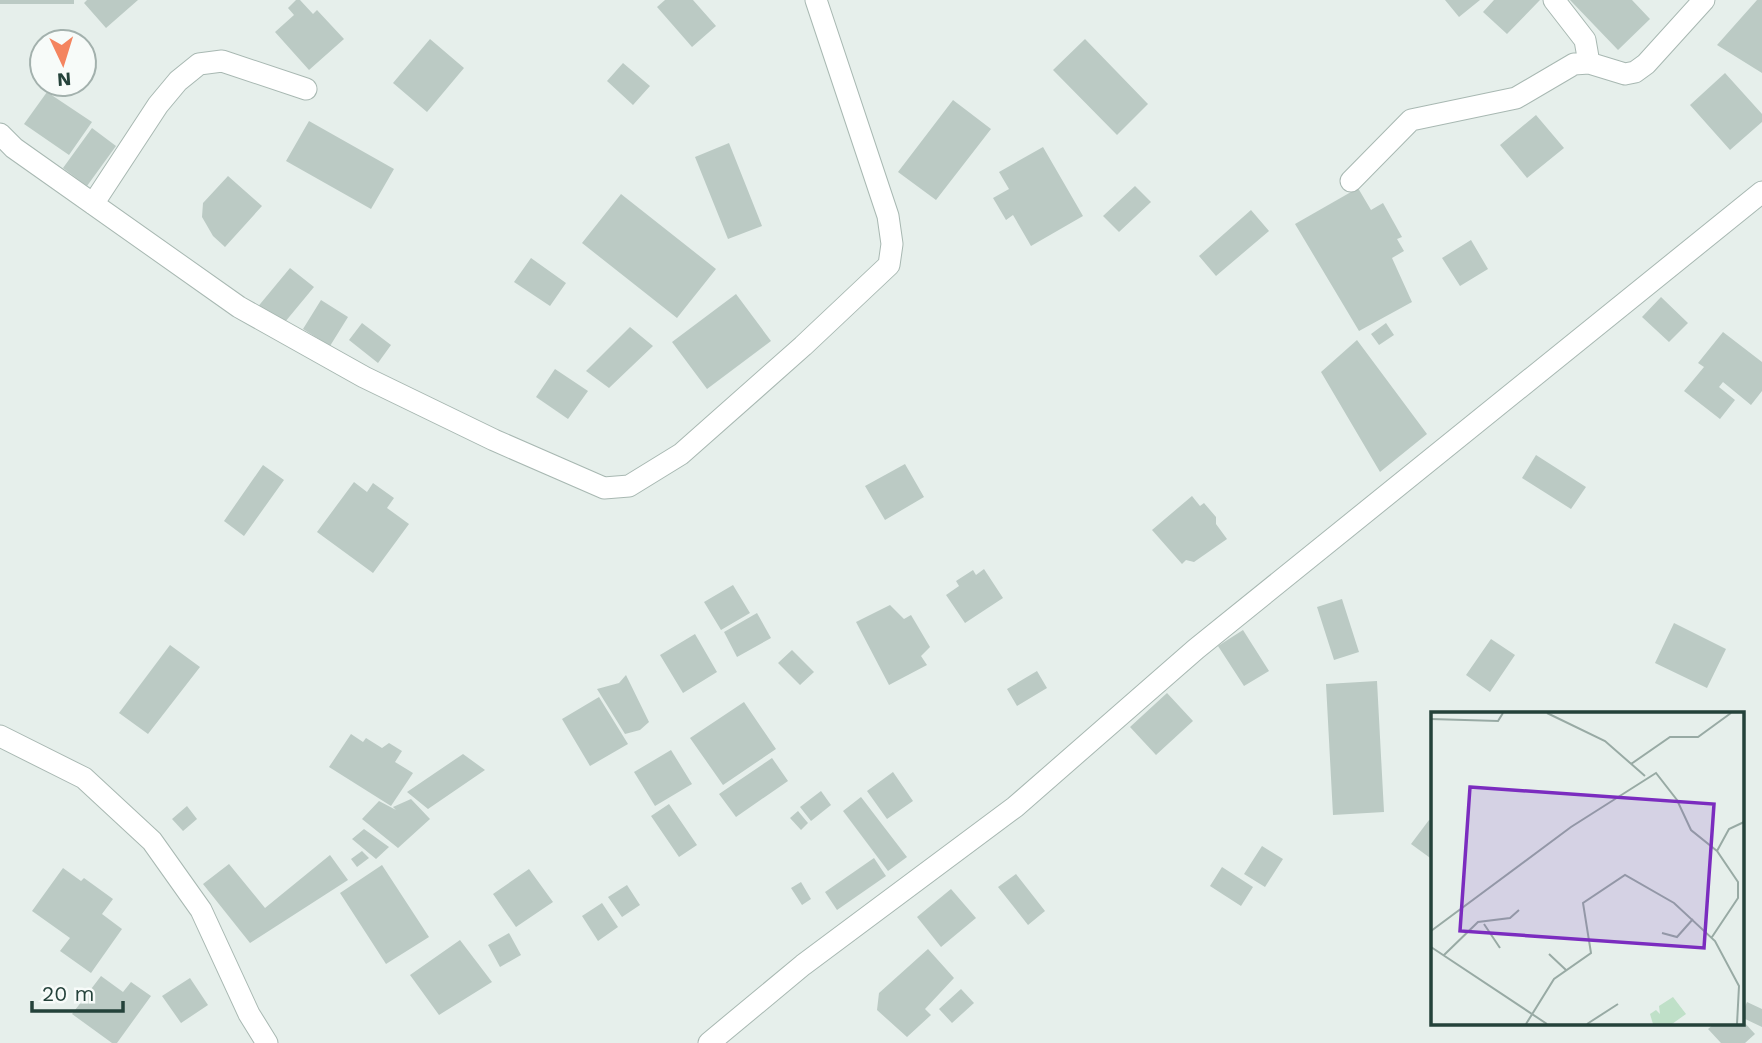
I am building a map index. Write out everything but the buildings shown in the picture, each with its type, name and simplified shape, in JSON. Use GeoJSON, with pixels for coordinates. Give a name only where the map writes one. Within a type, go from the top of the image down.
{"type":"FeatureCollection","features":[{"type":"Feature","properties":{"kind":"street"},"geometry":{"type":"LineString","coordinates":[[0,134],[14,148],[239,307],[364,377],[494,440],[604,488],[629,486],[681,454],[803,346],[889,265],[892,244],[888,216],[816,0]]}},
{"type":"Feature","properties":{"kind":"street"},"geometry":{"type":"LineString","coordinates":[[1554,0],[1585,40],[1590,63]]}},
{"type":"Feature","properties":{"kind":"street"},"geometry":{"type":"LineString","coordinates":[[1351,181],[1411,120],[1516,98],[1574,64],[1590,63],[1625,74],[1635,72],[1646,64],[1704,0]]}},
{"type":"Feature","properties":{"kind":"street"},"geometry":{"type":"LineString","coordinates":[[93,204],[158,105],[178,81],[199,64],[222,61],[306,89]]}},
{"type":"Feature","properties":{"kind":"street"},"geometry":{"type":"LineString","coordinates":[[709,1043],[803,965],[1015,807],[1196,649],[1762,192]]}},
{"type":"Feature","properties":{"kind":"street"},"geometry":{"type":"LineString","coordinates":[[0,736],[84,778],[152,841],[201,909],[249,1014],[267,1043]]}}]}
